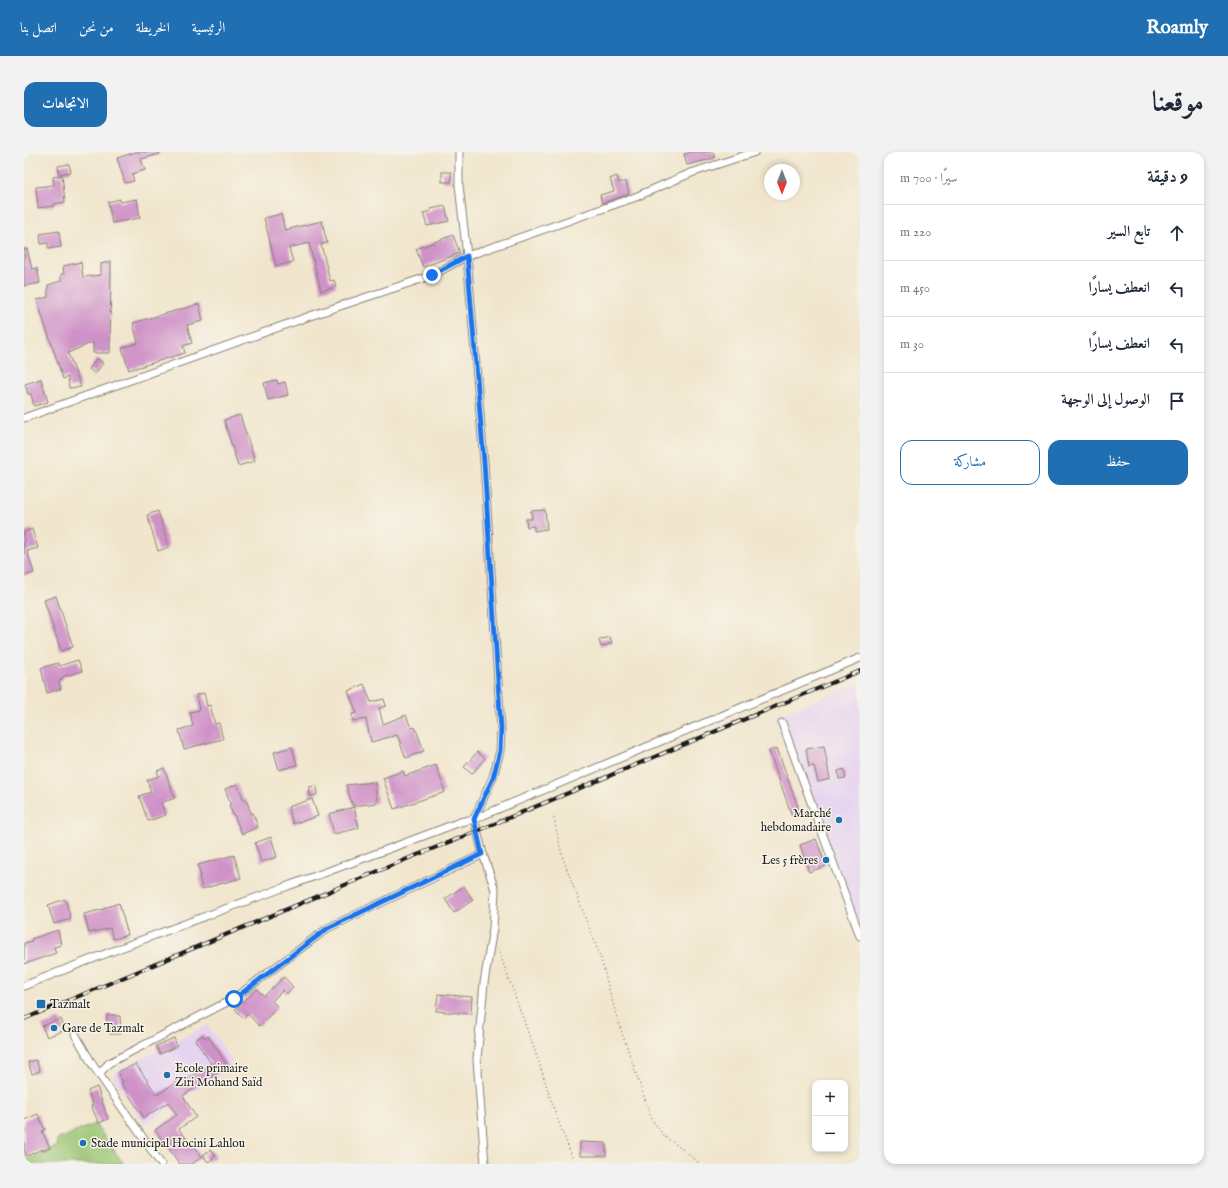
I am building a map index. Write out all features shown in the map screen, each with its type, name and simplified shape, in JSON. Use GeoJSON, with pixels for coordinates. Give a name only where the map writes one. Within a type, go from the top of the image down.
{"type":"FeatureCollection","features":[{"type":"Feature","properties":{"kind":"street"},"geometry":{"type":"LineString","coordinates":[[459,152],[459,185],[467,256],[484,462],[501,729],[500,751],[493,778],[474,819],[482,854],[495,890],[477,1059],[485,1164]]}},
{"type":"Feature","properties":{"kind":"street"},"geometry":{"type":"LineString","coordinates":[[24,418],[310,316],[432,275],[467,256],[633,198],[691,173],[755,152]]}},
{"type":"Feature","properties":{"kind":"street"},"geometry":{"type":"LineString","coordinates":[[24,986],[89,959],[378,854],[460,822],[474,819],[860,658]]}},
{"type":"Feature","properties":{"kind":"street"},"geometry":{"type":"LineString","coordinates":[[782,723],[860,936]]}},
{"type":"Feature","properties":{"kind":"street"},"geometry":{"type":"LineString","coordinates":[[99,1074],[109,1063],[234,999],[328,928],[482,854]]}},
{"type":"Feature","properties":{"kind":"street"},"geometry":{"type":"LineString","coordinates":[[75,1034],[99,1074],[161,1164]]}},
{"type":"Feature","properties":{"kind":"path"},"geometry":{"type":"LineString","coordinates":[[554,818],[562,856],[601,959],[616,1015],[652,1120],[664,1136],[690,1154],[700,1164]]}},
{"type":"Feature","properties":{"kind":"path"},"geometry":{"type":"LineString","coordinates":[[491,938],[501,953],[557,1118],[575,1164]]}},
{"type":"Feature","properties":{"kind":"shaded area","name":"Marché hebdomadaire"},"geometry":{"type":"Polygon","coordinates":[[[860,683],[860,925],[775,716],[860,683]]]}},
{"type":"Feature","properties":{"kind":"shaded area","name":"Ecole primaire Ziri Mohand Saïd"},"geometry":{"type":"Polygon","coordinates":[[[208,1025],[232,1061],[229,1064],[231,1067],[145,1124],[114,1078],[115,1072],[208,1025]]]}},
{"type":"Feature","properties":{"kind":"green space","name":"Stade municipal Hocini Lahlou"},"geometry":{"type":"Polygon","coordinates":[[[95,1124],[124,1164],[24,1164],[24,1154],[27,1160],[58,1146],[56,1140],[95,1124]]]}},
{"type":"Feature","properties":{"kind":"building"},"geometry":{"type":"Polygon","coordinates":[[[136,152],[159,152],[160,154],[141,159],[145,170],[132,174],[134,181],[125,183],[117,158],[136,152]]]}},
{"type":"Feature","properties":{"kind":"building"},"geometry":{"type":"Polygon","coordinates":[[[692,152],[713,152],[715,158],[687,165],[684,154],[692,152]]]}},
{"type":"Feature","properties":{"kind":"building"},"geometry":{"type":"Polygon","coordinates":[[[69,164],[71,172],[59,174],[58,166],[69,164]]]}},
{"type":"Feature","properties":{"kind":"building"},"geometry":{"type":"Polygon","coordinates":[[[442,172],[451,172],[451,182],[442,182],[442,172]]]}},
{"type":"Feature","properties":{"kind":"building"},"geometry":{"type":"Polygon","coordinates":[[[62,175],[65,202],[54,204],[54,206],[38,208],[36,187],[54,185],[53,177],[62,175]]]}},
{"type":"Feature","properties":{"kind":"building"},"geometry":{"type":"Polygon","coordinates":[[[617,176],[619,183],[626,181],[629,194],[602,203],[600,195],[614,191],[610,179],[617,176]]]}},
{"type":"Feature","properties":{"kind":"building"},"geometry":{"type":"Polygon","coordinates":[[[120,199],[120,202],[137,199],[140,218],[112,223],[108,202],[120,199]]]}},
{"type":"Feature","properties":{"kind":"building"},"geometry":{"type":"Polygon","coordinates":[[[445,206],[449,221],[427,226],[423,213],[431,211],[431,209],[445,206]]]}},
{"type":"Feature","properties":{"kind":"building"},"geometry":{"type":"Polygon","coordinates":[[[281,214],[285,230],[322,221],[327,243],[321,244],[330,281],[334,280],[336,287],[321,291],[309,243],[289,248],[293,262],[276,266],[264,218],[281,214]]]}},
{"type":"Feature","properties":{"kind":"building"},"geometry":{"type":"Polygon","coordinates":[[[59,231],[61,247],[48,249],[48,243],[41,244],[40,234],[59,231]]]}},
{"type":"Feature","properties":{"kind":"building"},"geometry":{"type":"Polygon","coordinates":[[[453,235],[460,253],[423,267],[416,249],[453,235]]]}},
{"type":"Feature","properties":{"kind":"building"},"geometry":{"type":"Polygon","coordinates":[[[24,249],[27,249],[32,269],[37,268],[40,283],[24,286],[24,249]]]}},
{"type":"Feature","properties":{"kind":"building"},"geometry":{"type":"Polygon","coordinates":[[[111,261],[110,353],[93,353],[93,342],[68,353],[81,387],[69,388],[68,377],[63,379],[37,300],[48,297],[48,285],[61,281],[61,274],[64,274],[63,266],[81,262],[83,277],[101,275],[101,264],[111,261]]]}},
{"type":"Feature","properties":{"kind":"building"},"geometry":{"type":"Polygon","coordinates":[[[199,304],[203,321],[187,325],[192,343],[183,346],[185,353],[129,370],[122,348],[138,343],[133,323],[199,304]]]}},
{"type":"Feature","properties":{"kind":"building"},"geometry":{"type":"Polygon","coordinates":[[[97,358],[103,363],[95,374],[89,369],[97,358]]]}},
{"type":"Feature","properties":{"kind":"building"},"geometry":{"type":"Polygon","coordinates":[[[41,379],[48,402],[34,406],[31,394],[28,394],[25,384],[41,379]]]}},
{"type":"Feature","properties":{"kind":"building"},"geometry":{"type":"Polygon","coordinates":[[[277,380],[278,384],[285,382],[288,395],[268,400],[264,383],[277,380]]]}},
{"type":"Feature","properties":{"kind":"building"},"geometry":{"type":"Polygon","coordinates":[[[240,415],[255,461],[238,466],[224,420],[240,415]]]}},
{"type":"Feature","properties":{"kind":"building"},"geometry":{"type":"Polygon","coordinates":[[[545,510],[547,529],[534,531],[534,526],[527,527],[526,519],[532,519],[531,511],[545,510]]]}},
{"type":"Feature","properties":{"kind":"building"},"geometry":{"type":"Polygon","coordinates":[[[158,511],[169,547],[158,551],[147,515],[158,511]]]}},
{"type":"Feature","properties":{"kind":"building"},"geometry":{"type":"Polygon","coordinates":[[[32,529],[38,548],[27,551],[34,573],[24,576],[24,532],[32,529]]]}},
{"type":"Feature","properties":{"kind":"building"},"geometry":{"type":"Polygon","coordinates":[[[56,596],[73,647],[61,651],[44,600],[56,596]]]}},
{"type":"Feature","properties":{"kind":"building"},"geometry":{"type":"Polygon","coordinates":[[[610,637],[612,643],[601,647],[599,640],[610,637]]]}},
{"type":"Feature","properties":{"kind":"building"},"geometry":{"type":"Polygon","coordinates":[[[78,660],[82,671],[62,677],[62,680],[59,681],[61,689],[47,693],[41,668],[58,663],[59,666],[78,660]]]}},
{"type":"Feature","properties":{"kind":"building"},"geometry":{"type":"Polygon","coordinates":[[[364,684],[371,702],[384,699],[386,706],[379,708],[383,724],[406,715],[411,728],[415,727],[424,751],[406,758],[397,735],[371,742],[366,719],[353,721],[352,714],[357,713],[348,691],[364,684]]]}},
{"type":"Feature","properties":{"kind":"building"},"geometry":{"type":"Polygon","coordinates":[[[204,693],[207,706],[210,705],[215,724],[219,723],[223,739],[184,749],[179,730],[193,726],[190,712],[199,710],[196,695],[204,693]]]}},
{"type":"Feature","properties":{"kind":"building"},"geometry":{"type":"Polygon","coordinates":[[[824,746],[830,779],[818,782],[814,766],[809,767],[806,749],[824,746]]]}},
{"type":"Feature","properties":{"kind":"building"},"geometry":{"type":"Polygon","coordinates":[[[292,747],[297,765],[279,770],[274,752],[292,747]]]}},
{"type":"Feature","properties":{"kind":"building"},"geometry":{"type":"Polygon","coordinates":[[[777,748],[800,813],[792,816],[769,751],[777,748]]]}},
{"type":"Feature","properties":{"kind":"building"},"geometry":{"type":"Polygon","coordinates":[[[477,752],[485,758],[472,774],[464,767],[477,752]]]}},
{"type":"Feature","properties":{"kind":"building"},"geometry":{"type":"Polygon","coordinates":[[[436,765],[445,792],[394,809],[383,778],[403,771],[405,776],[436,765]]]}},
{"type":"Feature","properties":{"kind":"building"},"geometry":{"type":"Polygon","coordinates":[[[164,768],[175,798],[161,803],[166,815],[148,821],[139,796],[151,792],[147,780],[159,776],[157,771],[164,768]]]}},
{"type":"Feature","properties":{"kind":"building"},"geometry":{"type":"Polygon","coordinates":[[[844,769],[846,778],[839,779],[838,771],[844,769]]]}},
{"type":"Feature","properties":{"kind":"building"},"geometry":{"type":"Polygon","coordinates":[[[375,782],[377,803],[353,806],[346,785],[375,782]]]}},
{"type":"Feature","properties":{"kind":"building"},"geometry":{"type":"Polygon","coordinates":[[[237,784],[244,800],[246,799],[251,813],[253,813],[258,827],[242,834],[229,805],[231,804],[225,789],[237,784]]]}},
{"type":"Feature","properties":{"kind":"building"},"geometry":{"type":"Polygon","coordinates":[[[316,786],[317,795],[310,796],[309,787],[316,786]]]}},
{"type":"Feature","properties":{"kind":"building"},"geometry":{"type":"Polygon","coordinates":[[[312,799],[318,816],[293,824],[288,807],[312,799]]]}},
{"type":"Feature","properties":{"kind":"building"},"geometry":{"type":"Polygon","coordinates":[[[354,807],[359,828],[334,834],[329,814],[354,807]]]}},
{"type":"Feature","properties":{"kind":"building"},"geometry":{"type":"Polygon","coordinates":[[[271,837],[277,857],[261,862],[255,843],[271,837]]]}},
{"type":"Feature","properties":{"kind":"building"},"geometry":{"type":"Polygon","coordinates":[[[816,839],[826,866],[809,872],[800,845],[816,839]]]}},
{"type":"Feature","properties":{"kind":"building"},"geometry":{"type":"Polygon","coordinates":[[[234,855],[241,878],[202,889],[198,865],[234,855]]]}},
{"type":"Feature","properties":{"kind":"building"},"geometry":{"type":"Polygon","coordinates":[[[464,886],[473,900],[454,913],[445,899],[464,886]]]}},
{"type":"Feature","properties":{"kind":"building"},"geometry":{"type":"Polygon","coordinates":[[[65,899],[71,919],[54,924],[48,905],[65,899]]]}},
{"type":"Feature","properties":{"kind":"building"},"geometry":{"type":"Polygon","coordinates":[[[119,903],[128,935],[113,939],[110,928],[89,933],[84,914],[104,909],[119,903]]]}},
{"type":"Feature","properties":{"kind":"building"},"geometry":{"type":"Polygon","coordinates":[[[58,930],[61,945],[54,947],[56,953],[24,964],[24,943],[32,941],[31,939],[58,930]]]}},
{"type":"Feature","properties":{"kind":"building"},"geometry":{"type":"Polygon","coordinates":[[[284,977],[293,987],[286,994],[283,990],[272,1001],[278,1007],[259,1026],[248,1014],[243,1018],[235,1009],[257,989],[264,996],[284,977]]]}},
{"type":"Feature","properties":{"kind":"building"},"geometry":{"type":"Polygon","coordinates":[[[438,994],[472,997],[471,1014],[436,1011],[438,994]]]}},
{"type":"Feature","properties":{"kind":"building"},"geometry":{"type":"Polygon","coordinates":[[[107,1015],[120,1016],[121,1034],[110,1034],[110,1023],[107,1023],[107,1015]]]}},
{"type":"Feature","properties":{"kind":"building","name":"Gare de Tazmalt"},"geometry":{"type":"Polygon","coordinates":[[[61,1019],[65,1030],[47,1037],[42,1026],[61,1019]]]}},
{"type":"Feature","properties":{"kind":"building"},"geometry":{"type":"Polygon","coordinates":[[[203,1035],[205,1038],[208,1036],[228,1066],[183,1096],[196,1117],[179,1129],[189,1142],[190,1140],[202,1157],[192,1164],[180,1164],[155,1130],[177,1115],[168,1102],[144,1118],[121,1083],[123,1082],[118,1072],[136,1064],[157,1095],[179,1080],[181,1083],[211,1063],[195,1040],[203,1035]]]}},
{"type":"Feature","properties":{"kind":"building"},"geometry":{"type":"Polygon","coordinates":[[[174,1038],[177,1046],[160,1054],[156,1046],[174,1038]]]}},
{"type":"Feature","properties":{"kind":"building"},"geometry":{"type":"Polygon","coordinates":[[[36,1060],[40,1071],[32,1074],[28,1062],[36,1060]]]}},
{"type":"Feature","properties":{"kind":"building"},"geometry":{"type":"Polygon","coordinates":[[[97,1087],[108,1119],[99,1123],[91,1106],[93,1105],[88,1091],[97,1087]]]}},
{"type":"Feature","properties":{"kind":"building"},"geometry":{"type":"Polygon","coordinates":[[[38,1114],[45,1130],[42,1131],[50,1148],[43,1151],[42,1149],[27,1156],[24,1150],[24,1120],[38,1114]]]}},
{"type":"Feature","properties":{"kind":"building"},"geometry":{"type":"Polygon","coordinates":[[[580,1142],[606,1143],[606,1156],[580,1156],[580,1142]]]}},
{"type":"Feature","properties":{"kind":"building"},"geometry":{"type":"Polygon","coordinates":[[[211,1150],[216,1156],[208,1162],[203,1155],[211,1150]]]}},
{"type":"Feature","properties":{"kind":"railway"},"geometry":{"type":"LineString","coordinates":[[24,1019],[860,671]]}},
{"type":"Feature","properties":{"kind":"place","name":"Marché hebdomadaire"},"geometry":{"type":"Point","coordinates":[839,820]}},
{"type":"Feature","properties":{"kind":"place","name":"Les 5 frères"},"geometry":{"type":"Point","coordinates":[826,860]}},
{"type":"Feature","properties":{"kind":"place","name":"Tazmalt"},"geometry":{"type":"Point","coordinates":[41,1004]}},
{"type":"Feature","properties":{"kind":"place","name":"Gare de Tazmalt"},"geometry":{"type":"Point","coordinates":[54,1028]}},
{"type":"Feature","properties":{"kind":"place","name":"Ecole primaire Ziri Mohand Saïd"},"geometry":{"type":"Point","coordinates":[167,1075]}},
{"type":"Feature","properties":{"kind":"place","name":"Stade municipal Hocini Lahlou"},"geometry":{"type":"Point","coordinates":[83,1143]}},
{"type":"Feature","properties":{"kind":"route"},"geometry":{"type":"LineString","coordinates":[[234,999],[328,928],[482,854],[474,819],[493,778],[500,751],[501,729],[484,462],[467,256],[432,275]]}}]}
